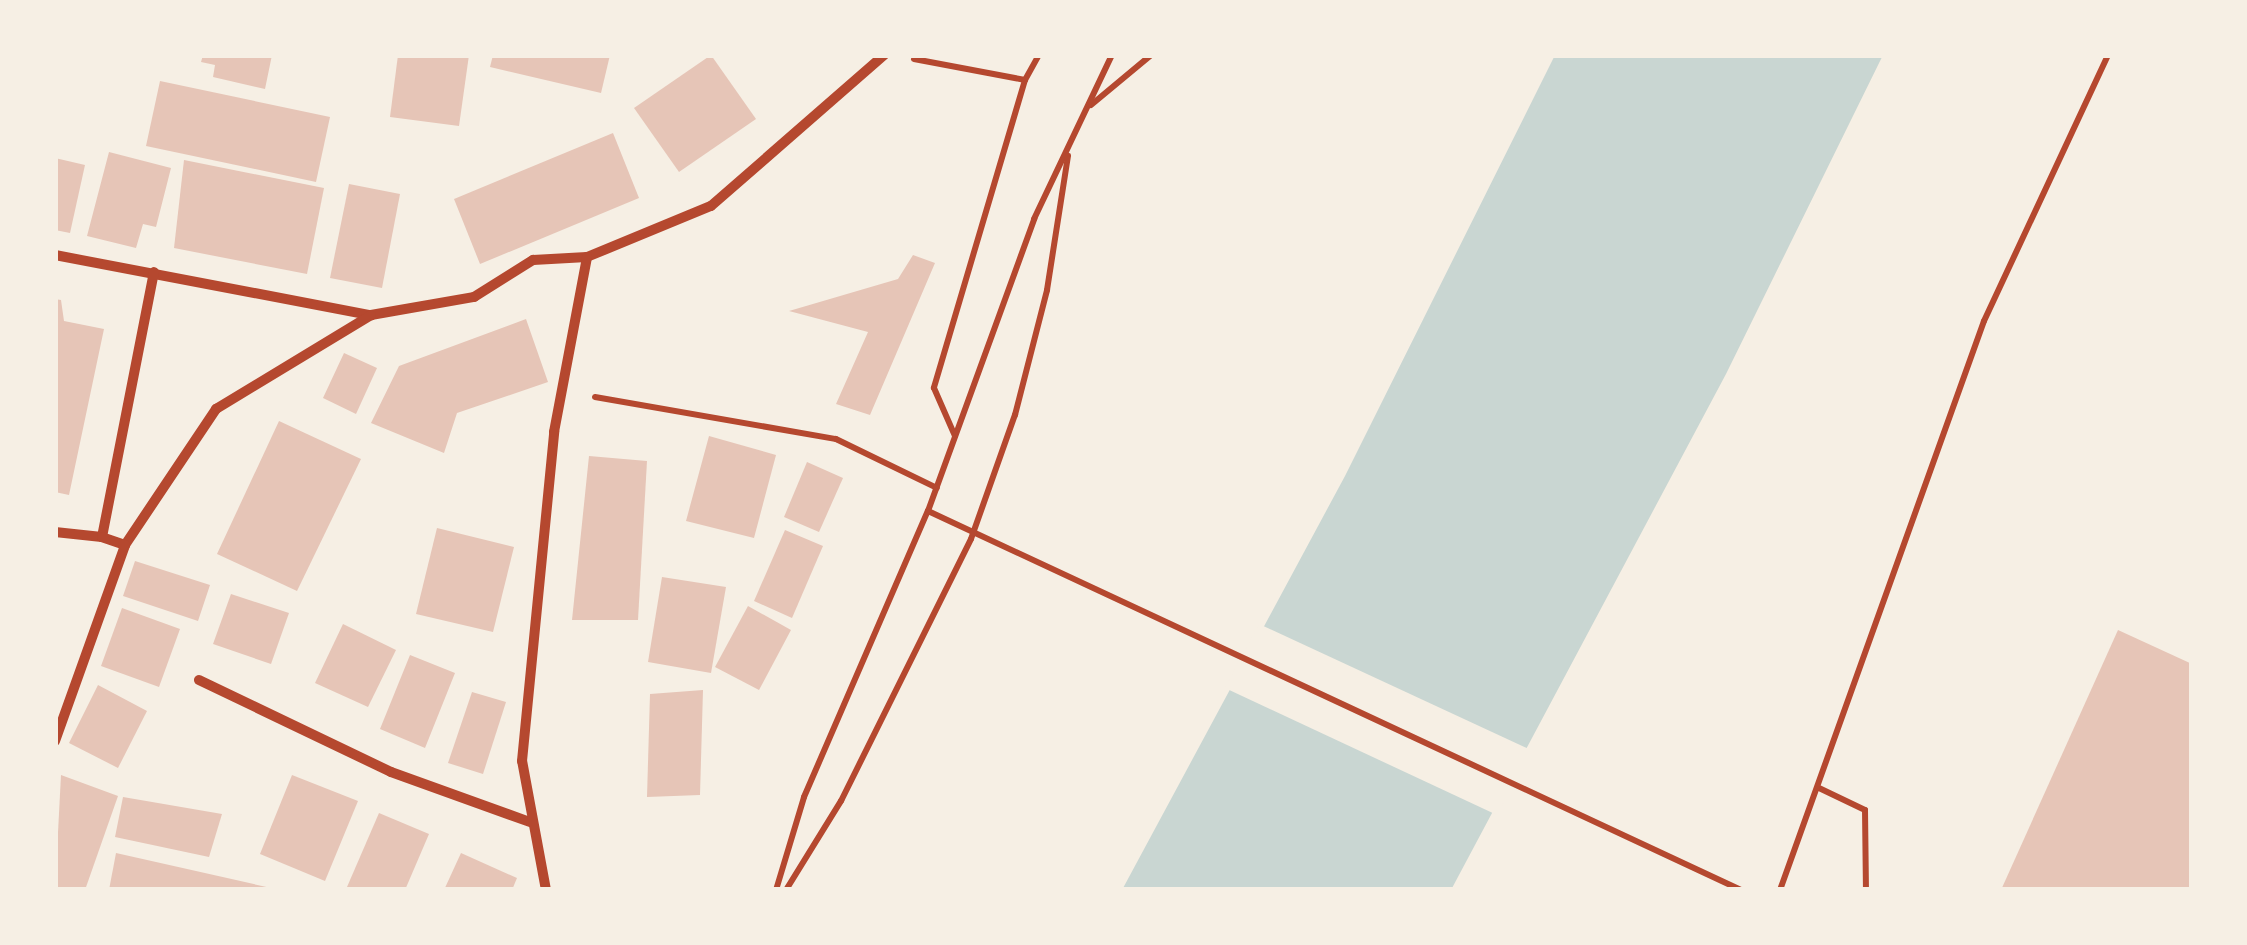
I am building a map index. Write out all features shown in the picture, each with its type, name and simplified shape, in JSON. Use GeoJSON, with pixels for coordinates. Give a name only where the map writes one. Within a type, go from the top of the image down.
{"type":"FeatureCollection","features":[{"type":"Feature","properties":{"kind":"street"},"geometry":{"type":"LineString","coordinates":[[55,741],[125,546],[216,409],[372,316],[474,297],[533,260],[587,257],[712,206],[884,55]]}},
{"type":"Feature","properties":{"kind":"street"},"geometry":{"type":"LineString","coordinates":[[55,255],[372,316]]}},
{"type":"Feature","properties":{"kind":"street"},"geometry":{"type":"LineString","coordinates":[[546,890],[530,822],[522,761],[564,391],[587,257]]}},
{"type":"Feature","properties":{"kind":"street"},"geometry":{"type":"LineString","coordinates":[[102,537],[154,272]]}},
{"type":"Feature","properties":{"kind":"street"},"geometry":{"type":"LineString","coordinates":[[55,532],[102,537],[125,546]]}},
{"type":"Feature","properties":{"kind":"street"},"geometry":{"type":"LineString","coordinates":[[199,680],[391,772],[530,822]]}},
{"type":"Feature","properties":{"kind":"path"},"geometry":{"type":"LineString","coordinates":[[895,55],[1026,80]]}},
{"type":"Feature","properties":{"kind":"path"},"geometry":{"type":"LineString","coordinates":[[956,437],[934,388],[1026,80],[1039,55]]}},
{"type":"Feature","properties":{"kind":"path"},"geometry":{"type":"LineString","coordinates":[[776,890],[804,797],[928,511],[1034,220],[1112,55]]}},
{"type":"Feature","properties":{"kind":"path"},"geometry":{"type":"LineString","coordinates":[[1086,109],[1150,55]]}},
{"type":"Feature","properties":{"kind":"path"},"geometry":{"type":"LineString","coordinates":[[1780,890],[1984,321],[2108,55]]}},
{"type":"Feature","properties":{"kind":"path"},"geometry":{"type":"LineString","coordinates":[[786,890],[841,801],[971,539],[1015,415],[1047,290],[1070,144]]}},
{"type":"Feature","properties":{"kind":"path"},"geometry":{"type":"LineString","coordinates":[[564,391],[836,439],[937,488]]}},
{"type":"Feature","properties":{"kind":"path"},"geometry":{"type":"LineString","coordinates":[[928,511],[1741,890]]}},
{"type":"Feature","properties":{"kind":"path"},"geometry":{"type":"LineString","coordinates":[[1819,788],[1865,810],[1866,890]]}},
{"type":"Feature","properties":{"kind":"shaded area"},"geometry":{"type":"Polygon","coordinates":[[[1555,55],[1883,55],[1726,374],[1451,890],[1122,890],[1345,476],[1555,55]]]}},
{"type":"Feature","properties":{"kind":"pier"},"geometry":{"type":"Polygon","coordinates":[[[1259,624],[1531,750],[1497,815],[1225,688],[1259,624]]]}},
{"type":"Feature","properties":{"kind":"building"},"geometry":{"type":"Polygon","coordinates":[[[203,55],[272,55],[265,89],[213,77],[215,65],[201,62],[203,55]]]}},
{"type":"Feature","properties":{"kind":"building"},"geometry":{"type":"Polygon","coordinates":[[[398,55],[469,55],[459,126],[390,117],[398,55]]]}},
{"type":"Feature","properties":{"kind":"building"},"geometry":{"type":"Polygon","coordinates":[[[493,55],[610,55],[601,93],[490,67],[493,55]]]}},
{"type":"Feature","properties":{"kind":"building"},"geometry":{"type":"Polygon","coordinates":[[[711,55],[756,119],[679,172],[634,108],[711,55]]]}},
{"type":"Feature","properties":{"kind":"building"},"geometry":{"type":"Polygon","coordinates":[[[160,81],[330,117],[316,182],[146,146],[160,81]]]}},
{"type":"Feature","properties":{"kind":"building"},"geometry":{"type":"Polygon","coordinates":[[[613,133],[639,198],[480,264],[454,199],[613,133]]]}},
{"type":"Feature","properties":{"kind":"building"},"geometry":{"type":"Polygon","coordinates":[[[109,152],[171,168],[156,227],[143,224],[136,248],[87,236],[109,152]]]}},
{"type":"Feature","properties":{"kind":"building"},"geometry":{"type":"Polygon","coordinates":[[[55,158],[85,165],[70,233],[55,230],[55,158]]]}},
{"type":"Feature","properties":{"kind":"building"},"geometry":{"type":"Polygon","coordinates":[[[184,160],[324,188],[307,274],[174,248],[184,160]]]}},
{"type":"Feature","properties":{"kind":"building"},"geometry":{"type":"Polygon","coordinates":[[[349,184],[400,194],[382,288],[330,278],[349,184]]]}},
{"type":"Feature","properties":{"kind":"building"},"geometry":{"type":"Polygon","coordinates":[[[913,255],[935,263],[870,415],[836,404],[868,332],[789,311],[898,279],[913,255]]]}},
{"type":"Feature","properties":{"kind":"building"},"geometry":{"type":"Polygon","coordinates":[[[55,299],[61,300],[64,321],[104,329],[69,495],[55,492],[55,299]]]}},
{"type":"Feature","properties":{"kind":"building"},"geometry":{"type":"Polygon","coordinates":[[[526,319],[548,382],[457,413],[444,453],[371,423],[399,366],[526,319]]]}},
{"type":"Feature","properties":{"kind":"building"},"geometry":{"type":"Polygon","coordinates":[[[344,353],[377,368],[356,414],[323,398],[344,353]]]}},
{"type":"Feature","properties":{"kind":"building"},"geometry":{"type":"Polygon","coordinates":[[[279,421],[361,459],[297,591],[217,554],[279,421]]]}},
{"type":"Feature","properties":{"kind":"building"},"geometry":{"type":"Polygon","coordinates":[[[709,436],[776,455],[754,538],[686,521],[709,436]]]}},
{"type":"Feature","properties":{"kind":"building"},"geometry":{"type":"Polygon","coordinates":[[[589,456],[647,461],[638,620],[572,620],[589,456]]]}},
{"type":"Feature","properties":{"kind":"building"},"geometry":{"type":"Polygon","coordinates":[[[807,462],[843,478],[819,532],[784,517],[807,462]]]}},
{"type":"Feature","properties":{"kind":"building"},"geometry":{"type":"Polygon","coordinates":[[[437,528],[514,547],[493,632],[416,614],[437,528]]]}},
{"type":"Feature","properties":{"kind":"building"},"geometry":{"type":"Polygon","coordinates":[[[785,530],[823,546],[792,618],[754,601],[785,530]]]}},
{"type":"Feature","properties":{"kind":"building"},"geometry":{"type":"Polygon","coordinates":[[[135,561],[210,585],[198,621],[123,596],[135,561]]]}},
{"type":"Feature","properties":{"kind":"building"},"geometry":{"type":"Polygon","coordinates":[[[662,577],[726,587],[711,673],[648,662],[662,577]]]}},
{"type":"Feature","properties":{"kind":"building"},"geometry":{"type":"Polygon","coordinates":[[[231,594],[289,613],[271,664],[213,644],[231,594]]]}},
{"type":"Feature","properties":{"kind":"building"},"geometry":{"type":"Polygon","coordinates":[[[748,606],[791,630],[759,690],[715,667],[748,606]]]}},
{"type":"Feature","properties":{"kind":"building"},"geometry":{"type":"Polygon","coordinates":[[[122,608],[180,629],[159,687],[101,666],[122,608]]]}},
{"type":"Feature","properties":{"kind":"building"},"geometry":{"type":"Polygon","coordinates":[[[343,624],[396,650],[368,707],[315,683],[343,624]]]}},
{"type":"Feature","properties":{"kind":"building"},"geometry":{"type":"Polygon","coordinates":[[[2118,630],[2192,664],[2192,890],[2001,890],[2118,630]]]}},
{"type":"Feature","properties":{"kind":"building"},"geometry":{"type":"Polygon","coordinates":[[[410,655],[455,673],[425,748],[380,729],[410,655]]]}},
{"type":"Feature","properties":{"kind":"building"},"geometry":{"type":"Polygon","coordinates":[[[98,685],[147,711],[118,768],[69,743],[98,685]]]}},
{"type":"Feature","properties":{"kind":"building"},"geometry":{"type":"Polygon","coordinates":[[[703,690],[700,795],[647,797],[650,694],[703,690]]]}},
{"type":"Feature","properties":{"kind":"building"},"geometry":{"type":"Polygon","coordinates":[[[472,692],[506,702],[483,774],[448,763],[472,692]]]}},
{"type":"Feature","properties":{"kind":"building"},"geometry":{"type":"Polygon","coordinates":[[[61,775],[118,796],[85,890],[55,890],[61,775]]]}},
{"type":"Feature","properties":{"kind":"building"},"geometry":{"type":"Polygon","coordinates":[[[292,775],[358,801],[325,881],[260,854],[292,775]]]}},
{"type":"Feature","properties":{"kind":"building"},"geometry":{"type":"Polygon","coordinates":[[[123,797],[222,814],[209,857],[115,837],[123,797]]]}},
{"type":"Feature","properties":{"kind":"building"},"geometry":{"type":"Polygon","coordinates":[[[379,813],[429,834],[405,890],[347,887],[379,813]]]}},
{"type":"Feature","properties":{"kind":"building"},"geometry":{"type":"Polygon","coordinates":[[[116,853],[271,888],[271,890],[109,890],[116,853]]]}},
{"type":"Feature","properties":{"kind":"building"},"geometry":{"type":"Polygon","coordinates":[[[461,853],[517,878],[512,890],[444,890],[461,853]]]}}]}
